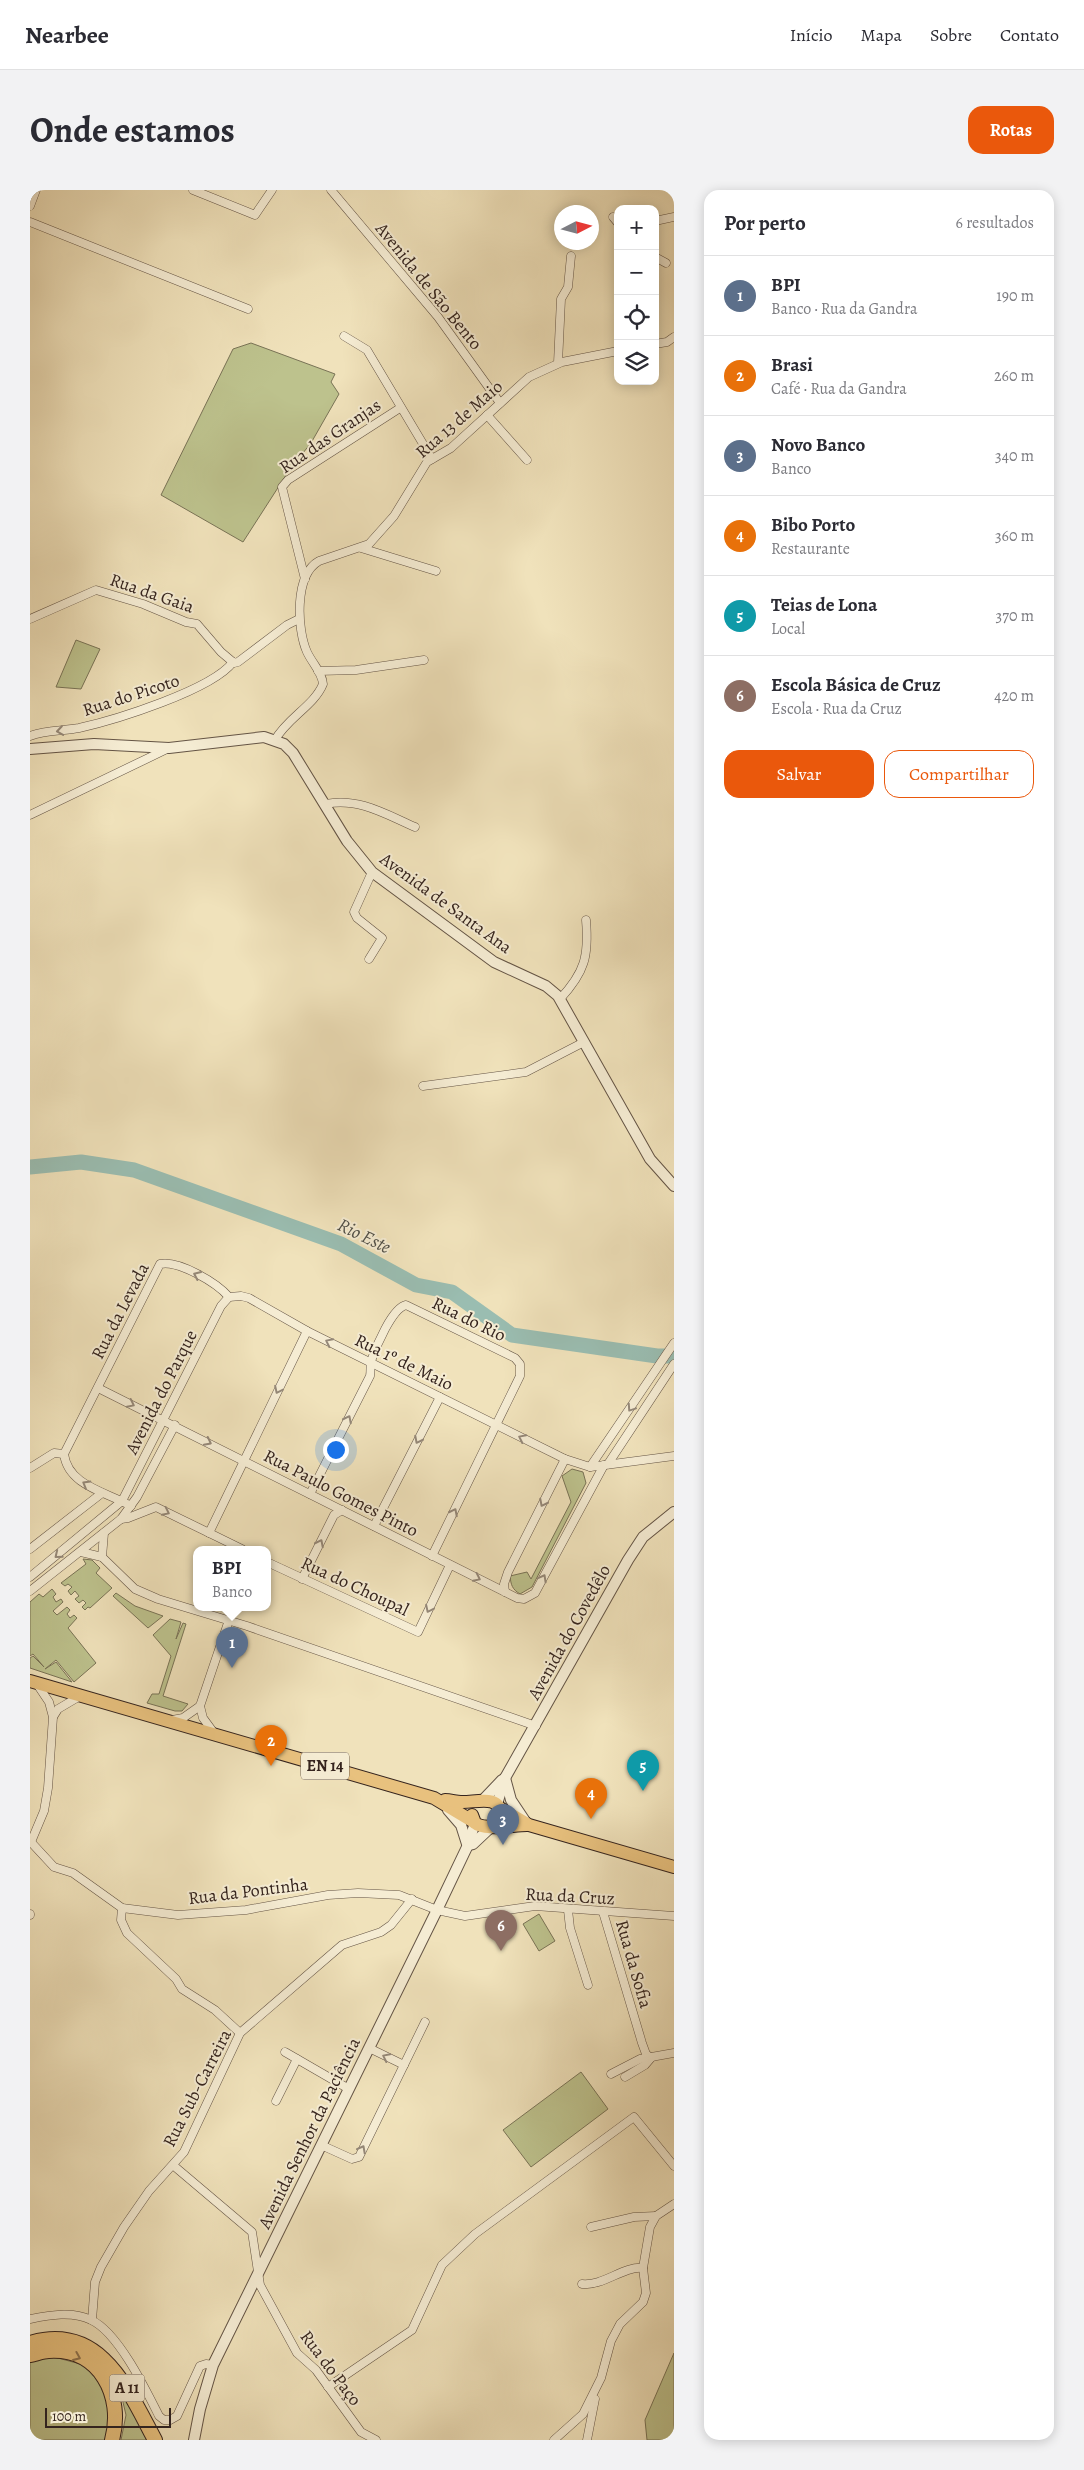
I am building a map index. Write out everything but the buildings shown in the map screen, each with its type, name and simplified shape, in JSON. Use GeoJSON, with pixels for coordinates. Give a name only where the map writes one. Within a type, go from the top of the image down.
{"type":"FeatureCollection","features":[{"type":"Feature","properties":{"kind":"highway","name":"A 11"},"geometry":{"type":"LineString","coordinates":[[30,2343],[49,2339],[69,2340],[87,2346],[107,2361],[126,2385],[155,2440]]}},
{"type":"Feature","properties":{"kind":"highway"},"geometry":{"type":"LineString","coordinates":[[30,2355],[49,2351],[67,2353],[82,2358],[97,2369],[108,2383],[114,2400],[117,2423],[112,2440]]}},
{"type":"Feature","properties":{"kind":"main road","name":"EN 14"},"geometry":{"type":"LineString","coordinates":[[33,1682],[434,1798],[460,1802],[489,1800],[529,1825],[674,1867]]}},
{"type":"Feature","properties":{"kind":"main road","name":"EN 14"},"geometry":{"type":"LineString","coordinates":[[434,1798],[481,1828],[529,1825]]}},
{"type":"Feature","properties":{"kind":"main road"},"geometry":{"type":"LineString","coordinates":[[474,1822],[472,1810],[482,1800]]}},
{"type":"Feature","properties":{"kind":"main road"},"geometry":{"type":"LineString","coordinates":[[491,1828],[499,1820],[498,1806]]}},
{"type":"Feature","properties":{"kind":"street"},"geometry":{"type":"LineString","coordinates":[[30,206],[36,190]]}},
{"type":"Feature","properties":{"kind":"street"},"geometry":{"type":"LineString","coordinates":[[193,190],[255,215],[272,190]]}},
{"type":"Feature","properties":{"kind":"street","name":"Avenida de São Bento"},"geometry":{"type":"LineString","coordinates":[[331,190],[438,317],[500,404]]}},
{"type":"Feature","properties":{"kind":"street"},"geometry":{"type":"LineString","coordinates":[[659,220],[674,217]]}},
{"type":"Feature","properties":{"kind":"street"},"geometry":{"type":"LineString","coordinates":[[30,222],[248,309]]}},
{"type":"Feature","properties":{"kind":"street"},"geometry":{"type":"LineString","coordinates":[[558,363],[560,304],[568,286],[571,256]]}},
{"type":"Feature","properties":{"kind":"street"},"geometry":{"type":"LineString","coordinates":[[659,259],[666,263]]}},
{"type":"Feature","properties":{"kind":"street"},"geometry":{"type":"LineString","coordinates":[[344,336],[367,350],[432,459]]}},
{"type":"Feature","properties":{"kind":"street"},"geometry":{"type":"LineString","coordinates":[[659,343],[667,342],[674,337]]}},
{"type":"Feature","properties":{"kind":"street","name":"Rua 13 de Maio"},"geometry":{"type":"LineString","coordinates":[[305,579],[316,563],[369,544],[387,526],[427,462],[451,448],[528,376],[558,363],[614,352]]}},
{"type":"Feature","properties":{"kind":"street","name":"Rua das Granjas"},"geometry":{"type":"LineString","coordinates":[[305,579],[282,487],[288,480],[400,408]]}},
{"type":"Feature","properties":{"kind":"street"},"geometry":{"type":"LineString","coordinates":[[487,415],[527,460]]}},
{"type":"Feature","properties":{"kind":"street"},"geometry":{"type":"LineString","coordinates":[[361,548],[436,571]]}},
{"type":"Feature","properties":{"kind":"street"},"geometry":{"type":"LineString","coordinates":[[30,749],[94,744],[169,748],[250,738],[264,737],[275,740],[284,725],[322,686],[323,680],[303,642],[299,619],[305,579]]}},
{"type":"Feature","properties":{"kind":"street","name":"Rua da Gaia"},"geometry":{"type":"LineString","coordinates":[[30,620],[96,590],[127,599],[186,622],[197,624],[232,662]]}},
{"type":"Feature","properties":{"kind":"street"},"geometry":{"type":"LineString","coordinates":[[232,662],[238,662],[287,625],[299,619]]}},
{"type":"Feature","properties":{"kind":"street"},"geometry":{"type":"LineString","coordinates":[[318,671],[356,670],[424,660]]}},
{"type":"Feature","properties":{"kind":"street","name":"Rua do Picoto"},"geometry":{"type":"LineString","coordinates":[[31,734],[79,728],[192,691],[221,675],[232,662]]}},
{"type":"Feature","properties":{"kind":"street","name":"Avenida de Santa Ana"},"geometry":{"type":"LineString","coordinates":[[275,740],[293,753],[347,841],[372,872],[494,962],[546,986],[560,999],[650,1159],[674,1186]]}},
{"type":"Feature","properties":{"kind":"street"},"geometry":{"type":"LineString","coordinates":[[30,815],[169,748]]}},
{"type":"Feature","properties":{"kind":"street"},"geometry":{"type":"LineString","coordinates":[[326,804],[334,802],[367,805],[415,828]]}},
{"type":"Feature","properties":{"kind":"street"},"geometry":{"type":"LineString","coordinates":[[369,959],[382,938],[357,918],[354,912],[372,872]]}},
{"type":"Feature","properties":{"kind":"street"},"geometry":{"type":"LineString","coordinates":[[560,999],[576,982],[585,961],[588,940],[586,920]]}},
{"type":"Feature","properties":{"kind":"street"},"geometry":{"type":"LineString","coordinates":[[423,1086],[526,1072],[584,1042]]}},
{"type":"Feature","properties":{"kind":"street","name":"Rua da Levada"},"geometry":{"type":"LineString","coordinates":[[64,1454],[160,1264],[168,1262],[219,1286],[229,1297]]}},
{"type":"Feature","properties":{"kind":"street","name":"Rua 1º de Maio"},"geometry":{"type":"LineString","coordinates":[[229,1297],[241,1296],[249,1298],[307,1331],[498,1426],[566,1459],[590,1467]]}},
{"type":"Feature","properties":{"kind":"street","name":"Avenida do Parque"},"geometry":{"type":"LineString","coordinates":[[30,1577],[122,1501],[221,1306],[229,1297]]}},
{"type":"Feature","properties":{"kind":"street","name":"Rua do Rio"},"geometry":{"type":"LineString","coordinates":[[370,1362],[392,1316],[402,1306],[406,1305],[515,1358],[520,1364],[520,1376],[498,1426]]}},
{"type":"Feature","properties":{"kind":"street"},"geometry":{"type":"LineString","coordinates":[[210,1533],[307,1331]]}},
{"type":"Feature","properties":{"kind":"street"},"geometry":{"type":"LineString","coordinates":[[590,1467],[674,1343]]}},
{"type":"Feature","properties":{"kind":"street"},"geometry":{"type":"LineString","coordinates":[[310,1494],[370,1376],[370,1362]]}},
{"type":"Feature","properties":{"kind":"street"},"geometry":{"type":"LineString","coordinates":[[606,1464],[673,1365]]}},
{"type":"Feature","properties":{"kind":"street"},"geometry":{"type":"LineString","coordinates":[[98,1388],[164,1420]]}},
{"type":"Feature","properties":{"kind":"street"},"geometry":{"type":"LineString","coordinates":[[374,1526],[440,1397]]}},
{"type":"Feature","properties":{"kind":"street","name":"Rua Paulo Gomes Pinto"},"geometry":{"type":"LineString","coordinates":[[164,1420],[450,1565],[517,1598],[524,1599],[535,1592],[606,1464]]}},
{"type":"Feature","properties":{"kind":"street","name":"Avenida do Parque"},"geometry":{"type":"LineString","coordinates":[[30,1591],[104,1534],[121,1518],[131,1506],[175,1425]]}},
{"type":"Feature","properties":{"kind":"street"},"geometry":{"type":"LineString","coordinates":[[432,1556],[498,1426]]}},
{"type":"Feature","properties":{"kind":"street"},"geometry":{"type":"LineString","coordinates":[[30,1468],[54,1453],[64,1454],[65,1463],[70,1473],[102,1493],[131,1506]]}},
{"type":"Feature","properties":{"kind":"street"},"geometry":{"type":"LineString","coordinates":[[590,1467],[674,1456]]}},
{"type":"Feature","properties":{"kind":"street"},"geometry":{"type":"LineString","coordinates":[[506,1592],[504,1584],[508,1572],[566,1459]]}},
{"type":"Feature","properties":{"kind":"street"},"geometry":{"type":"LineString","coordinates":[[30,1549],[102,1493]]}},
{"type":"Feature","properties":{"kind":"street"},"geometry":{"type":"LineString","coordinates":[[121,1518],[156,1507],[236,1546]]}},
{"type":"Feature","properties":{"kind":"street"},"geometry":{"type":"LineString","coordinates":[[302,1578],[334,1515],[342,1510]]}},
{"type":"Feature","properties":{"kind":"street","name":"Avenida do Covedêlo"},"geometry":{"type":"LineString","coordinates":[[505,1778],[628,1560],[643,1537],[674,1512]]}},
{"type":"Feature","properties":{"kind":"street"},"geometry":{"type":"LineString","coordinates":[[102,1557],[104,1534]]}},
{"type":"Feature","properties":{"kind":"street"},"geometry":{"type":"LineString","coordinates":[[81,1535],[90,1545]]}},
{"type":"Feature","properties":{"kind":"street"},"geometry":{"type":"LineString","coordinates":[[81,1552],[102,1557],[135,1589],[158,1599],[193,1609]]}},
{"type":"Feature","properties":{"kind":"street","name":"Rua do Choupal"},"geometry":{"type":"LineString","coordinates":[[271,1564],[418,1632],[450,1565]]}},
{"type":"Feature","properties":{"kind":"street"},"geometry":{"type":"LineString","coordinates":[[199,1611],[536,1726]]}},
{"type":"Feature","properties":{"kind":"street"},"geometry":{"type":"LineString","coordinates":[[215,1734],[203,1718],[200,1706],[229,1620]]}},
{"type":"Feature","properties":{"kind":"street"},"geometry":{"type":"LineString","coordinates":[[33,1682],[49,1702],[53,1717],[48,1788],[44,1811],[31,1842],[54,1867],[73,1873],[96,1887],[122,1908],[121,1920],[127,1933],[176,1979],[182,1989],[215,2010],[240,2033]]}},
{"type":"Feature","properties":{"kind":"street"},"geometry":{"type":"LineString","coordinates":[[53,1717],[62,1705],[82,1695]]}},
{"type":"Feature","properties":{"kind":"street"},"geometry":{"type":"LineString","coordinates":[[170,1721],[183,1718],[200,1706]]}},
{"type":"Feature","properties":{"kind":"street"},"geometry":{"type":"LineString","coordinates":[[482,1800],[505,1778]]}},
{"type":"Feature","properties":{"kind":"street"},"geometry":{"type":"LineString","coordinates":[[498,1806],[505,1778]]}},
{"type":"Feature","properties":{"kind":"street"},"geometry":{"type":"LineString","coordinates":[[505,1778],[511,1800],[529,1825]]}},
{"type":"Feature","properties":{"kind":"street"},"geometry":{"type":"LineString","coordinates":[[434,1798],[457,1818],[468,1845],[472,1844],[491,1828]]}},
{"type":"Feature","properties":{"kind":"street","name":"Avenida Senhor da Paciência"},"geometry":{"type":"LineString","coordinates":[[194,2440],[200,2409],[213,2365],[468,1845],[474,1822]]}},
{"type":"Feature","properties":{"kind":"street","name":"Rua da Pontinha"},"geometry":{"type":"LineString","coordinates":[[122,1908],[178,1915],[203,1914],[246,1910],[328,1895],[399,1894],[436,1910]]}},
{"type":"Feature","properties":{"kind":"street","name":"Rua Sub-Carreira"},"geometry":{"type":"LineString","coordinates":[[92,2320],[95,2282],[101,2267],[124,2227],[149,2191],[174,2166],[184,2152],[240,2033],[342,1945],[381,1932],[391,1925],[412,1900]]}},
{"type":"Feature","properties":{"kind":"street","name":"Rua da Cruz"},"geometry":{"type":"LineString","coordinates":[[436,1910],[465,1916],[535,1906],[568,1910],[674,1916]]}},
{"type":"Feature","properties":{"kind":"street"},"geometry":{"type":"LineString","coordinates":[[568,1910],[570,1928],[588,1985]]}},
{"type":"Feature","properties":{"kind":"street","name":"Rua da Sofia"},"geometry":{"type":"LineString","coordinates":[[603,1912],[642,2043],[646,2054],[651,2058]]}},
{"type":"Feature","properties":{"kind":"street"},"geometry":{"type":"LineString","coordinates":[[321,2145],[352,2159],[359,2157],[425,2022]]}},
{"type":"Feature","properties":{"kind":"street"},"geometry":{"type":"LineString","coordinates":[[369,2048],[404,2065]]}},
{"type":"Feature","properties":{"kind":"street"},"geometry":{"type":"LineString","coordinates":[[285,2052],[349,2089]]}},
{"type":"Feature","properties":{"kind":"street"},"geometry":{"type":"LineString","coordinates":[[611,2074],[640,2059],[674,2053]]}},
{"type":"Feature","properties":{"kind":"street"},"geometry":{"type":"LineString","coordinates":[[625,2076],[645,2065],[651,2058]]}},
{"type":"Feature","properties":{"kind":"street"},"geometry":{"type":"LineString","coordinates":[[276,2101],[297,2059]]}},
{"type":"Feature","properties":{"kind":"street"},"geometry":{"type":"LineString","coordinates":[[328,2387],[412,2330],[442,2265],[475,2234],[634,2117],[674,2166]]}},
{"type":"Feature","properties":{"kind":"street","name":"Rua do Paço"},"geometry":{"type":"LineString","coordinates":[[174,2166],[252,2232],[260,2286],[297,2353],[316,2370],[361,2432],[376,2440]]}},
{"type":"Feature","properties":{"kind":"street"},"geometry":{"type":"LineString","coordinates":[[587,2440],[596,2390],[611,2341],[620,2324],[643,2302],[646,2293],[643,2268],[650,2227],[656,2216],[674,2204]]}},
{"type":"Feature","properties":{"kind":"street"},"geometry":{"type":"LineString","coordinates":[[591,2228],[634,2217],[656,2216]]}},
{"type":"Feature","properties":{"kind":"street"},"geometry":{"type":"LineString","coordinates":[[582,2284],[589,2285],[612,2278],[635,2267],[643,2268]]}},
{"type":"Feature","properties":{"kind":"street"},"geometry":{"type":"LineString","coordinates":[[30,2319],[60,2314],[92,2320],[113,2340],[139,2376],[160,2416],[164,2420],[170,2420],[177,2416],[200,2366],[206,2364],[213,2365]]}},
{"type":"Feature","properties":{"kind":"street"},"geometry":{"type":"LineString","coordinates":[[554,2440],[582,2414],[596,2390]]}},
{"type":"Feature","properties":{"kind":"green space"},"geometry":{"type":"Polygon","coordinates":[[[251,343],[335,374],[331,382],[339,394],[311,443],[290,469],[243,542],[161,495],[233,349],[251,343]]]}},
{"type":"Feature","properties":{"kind":"green space"},"geometry":{"type":"Polygon","coordinates":[[[76,640],[100,649],[81,689],[56,687],[76,640]]]}},
{"type":"Feature","properties":{"kind":"green space"},"geometry":{"type":"Polygon","coordinates":[[[572,1469],[583,1472],[586,1483],[532,1587],[520,1594],[512,1586],[510,1576],[527,1572],[531,1579],[571,1502],[562,1476],[572,1469]]]}},
{"type":"Feature","properties":{"kind":"green space"},"geometry":{"type":"Polygon","coordinates":[[[83,1559],[92,1560],[100,1568],[96,1573],[112,1588],[90,1608],[88,1607],[85,1610],[82,1607],[86,1603],[83,1600],[79,1603],[75,1599],[79,1596],[75,1591],[71,1595],[68,1591],[72,1587],[61,1583],[86,1564],[83,1559]]]}},
{"type":"Feature","properties":{"kind":"green space"},"geometry":{"type":"Polygon","coordinates":[[[52,1589],[56,1594],[53,1597],[56,1602],[61,1599],[63,1602],[53,1611],[57,1615],[67,1607],[70,1610],[67,1614],[70,1618],[74,1615],[77,1618],[68,1628],[96,1663],[74,1682],[56,1660],[45,1669],[56,1662],[72,1682],[30,1668],[30,1658],[33,1656],[44,1667],[33,1654],[30,1656],[30,1602],[39,1594],[43,1597],[52,1589]]]}},
{"type":"Feature","properties":{"kind":"green space"},"geometry":{"type":"Polygon","coordinates":[[[116,1593],[135,1606],[163,1616],[148,1628],[113,1596],[116,1593]]]}},
{"type":"Feature","properties":{"kind":"green space"},"geometry":{"type":"Polygon","coordinates":[[[170,1619],[181,1622],[176,1639],[183,1623],[186,1624],[163,1696],[188,1704],[182,1711],[175,1711],[147,1703],[152,1694],[159,1694],[171,1656],[153,1635],[170,1619]]]}},
{"type":"Feature","properties":{"kind":"green space"},"geometry":{"type":"Polygon","coordinates":[[[539,1914],[555,1941],[539,1951],[523,1924],[539,1914]]]}},
{"type":"Feature","properties":{"kind":"green space"},"geometry":{"type":"Polygon","coordinates":[[[581,2072],[608,2109],[531,2167],[503,2130],[581,2072]]]}},
{"type":"Feature","properties":{"kind":"green space"},"geometry":{"type":"Polygon","coordinates":[[[674,2353],[674,2440],[647,2440],[645,2420],[674,2353]]]}},
{"type":"Feature","properties":{"kind":"green space"},"geometry":{"type":"Polygon","coordinates":[[[54,2357],[84,2365],[96,2376],[110,2403],[107,2440],[30,2440],[30,2360],[54,2357]]]}},
{"type":"Feature","properties":{"kind":"green space"},"geometry":{"type":"Polygon","coordinates":[[[122,2398],[126,2398],[147,2440],[121,2440],[126,2415],[122,2398]]]}},
{"type":"Feature","properties":{"kind":"waterway","name":"Rio Este"},"geometry":{"type":"LineString","coordinates":[[30,1167],[81,1162],[134,1170],[341,1244],[416,1285],[452,1292],[512,1335],[657,1356],[674,1356]]}},
{"type":"Feature","properties":{"kind":"place","name":"BPI"},"geometry":{"type":"Point","coordinates":[232,1668]}},
{"type":"Feature","properties":{"kind":"place","name":"Brasi"},"geometry":{"type":"Point","coordinates":[271,1766]}},
{"type":"Feature","properties":{"kind":"place","name":"Teias de Lona"},"geometry":{"type":"Point","coordinates":[643,1791]}},
{"type":"Feature","properties":{"kind":"place","name":"Bibo Porto"},"geometry":{"type":"Point","coordinates":[591,1819]}},
{"type":"Feature","properties":{"kind":"place","name":"Novo Banco"},"geometry":{"type":"Point","coordinates":[503,1845]}},
{"type":"Feature","properties":{"kind":"place","name":"Escola Básica de Cruz"},"geometry":{"type":"Point","coordinates":[501,1951]}}]}
